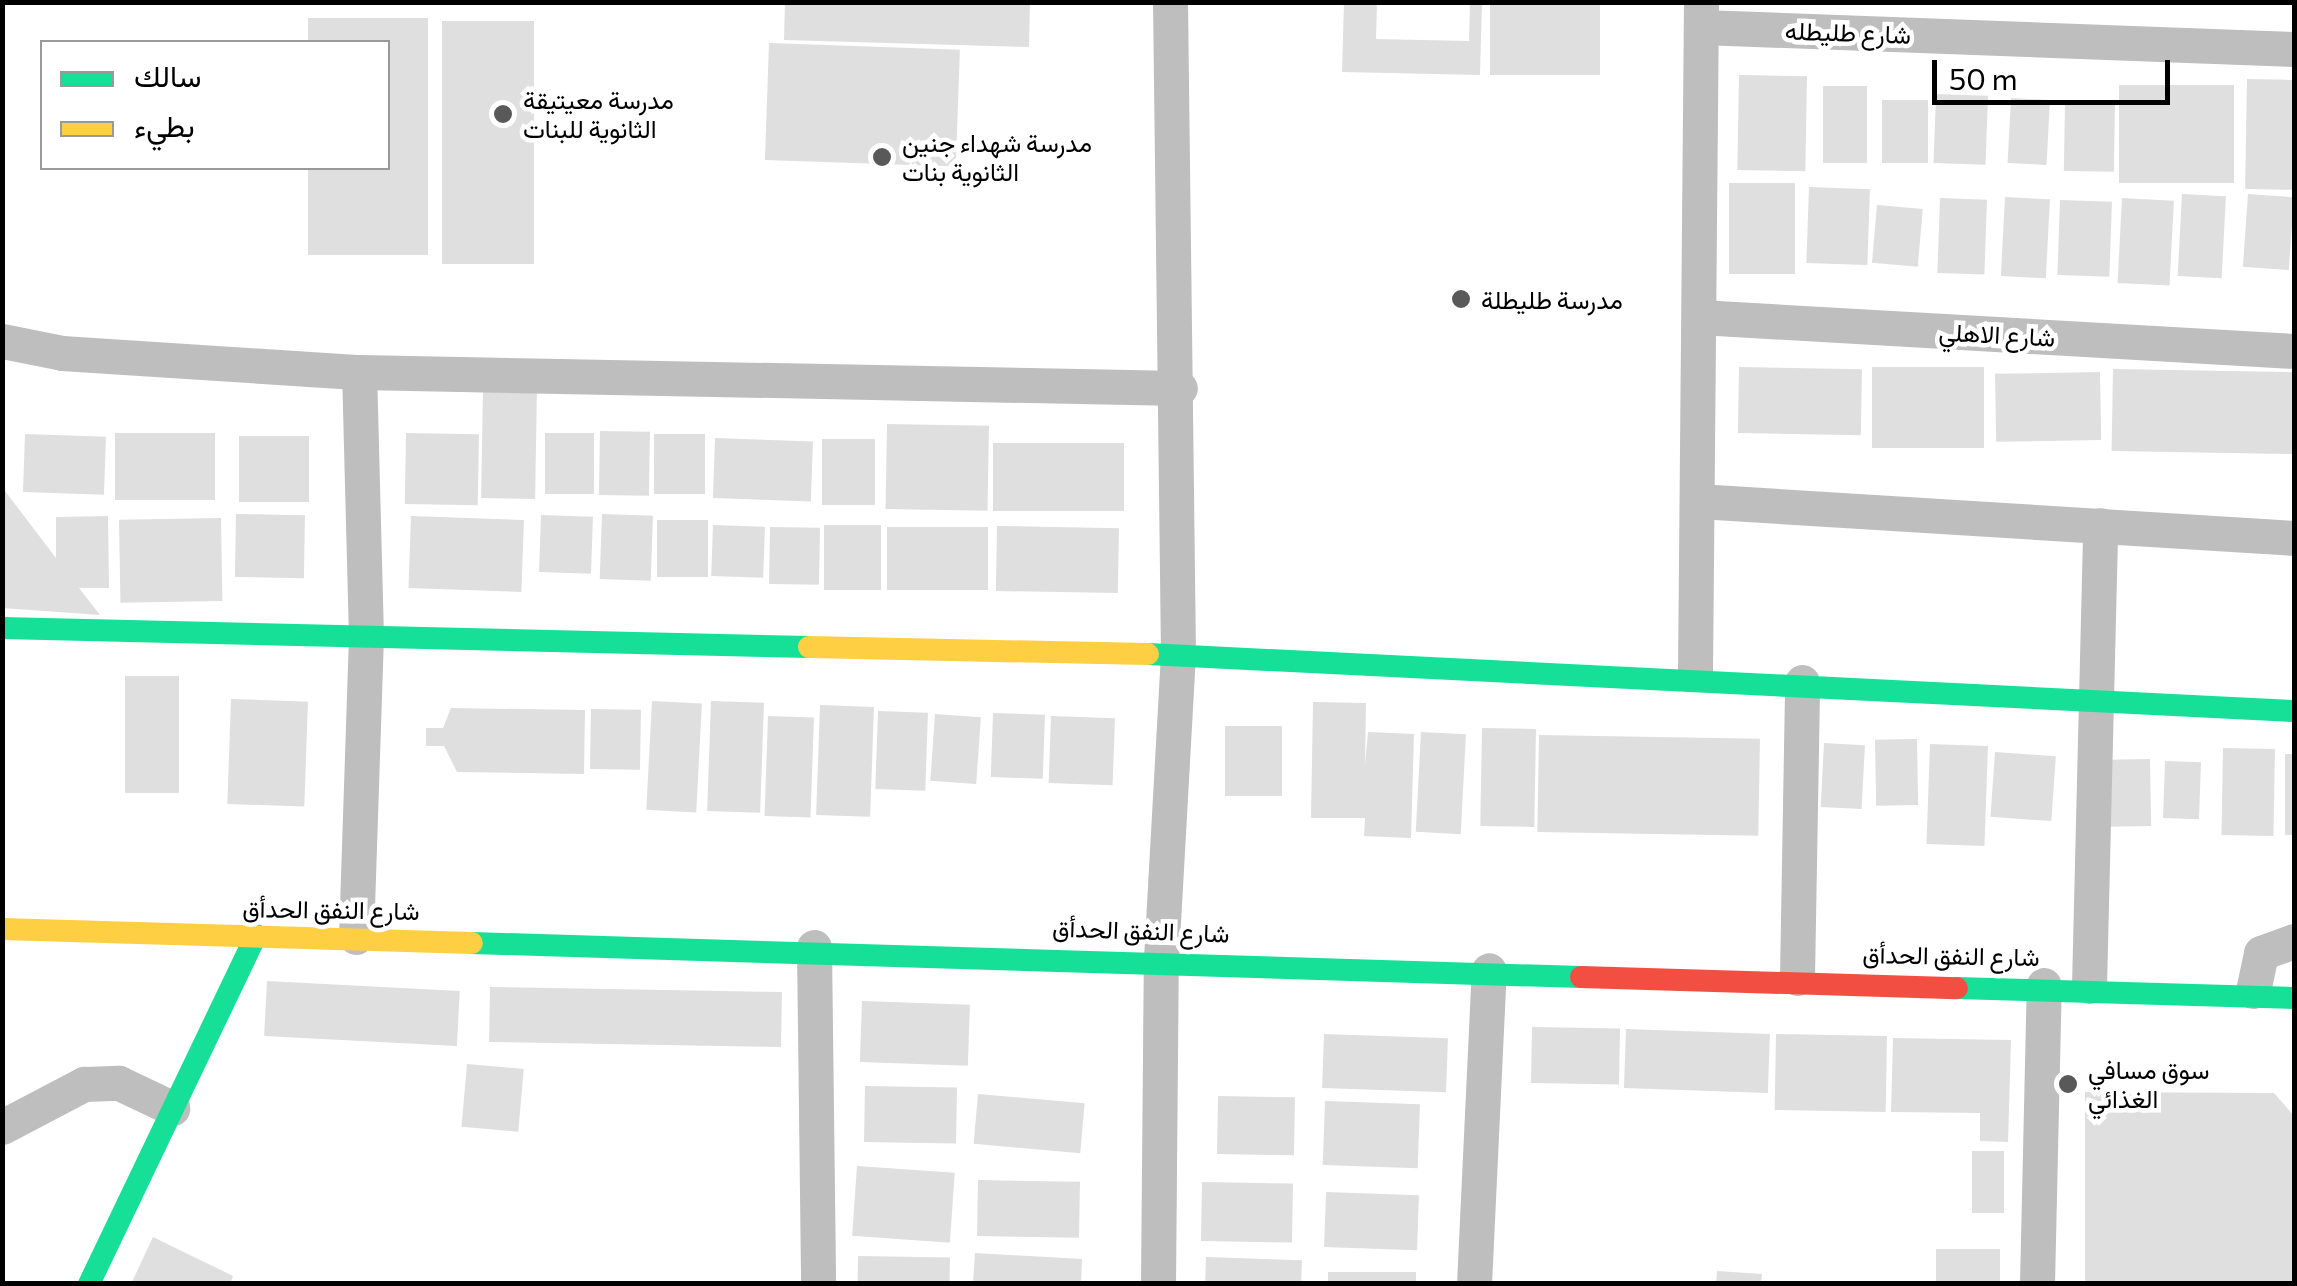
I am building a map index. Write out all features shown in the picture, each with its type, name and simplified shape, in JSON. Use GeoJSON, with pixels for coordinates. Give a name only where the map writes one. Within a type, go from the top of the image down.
{"type":"FeatureCollection","features":[{"type":"Feature","properties":{"kind":"street"},"geometry":{"type":"LineString","coordinates":[[1158,1284],[1160,958],[1178,655],[1180,388],[1170,2]]}},
{"type":"Feature","properties":{"kind":"street"},"geometry":{"type":"LineString","coordinates":[[1696,674],[1702,14]]}},
{"type":"Feature","properties":{"kind":"street","name":"شارع طليطله"},"geometry":{"type":"LineString","coordinates":[[1702,14],[2294,49]]}},
{"type":"Feature","properties":{"kind":"street","name":"شارع الاهلي"},"geometry":{"type":"LineString","coordinates":[[1699,316],[2294,351]]}},
{"type":"Feature","properties":{"kind":"street"},"geometry":{"type":"LineString","coordinates":[[2,341],[62,353],[359,372],[1180,388]]}},
{"type":"Feature","properties":{"kind":"street"},"geometry":{"type":"LineString","coordinates":[[356,936],[366,637],[359,372]]}},
{"type":"Feature","properties":{"kind":"street"},"geometry":{"type":"LineString","coordinates":[[1698,500],[2294,538]]}},
{"type":"Feature","properties":{"kind":"street"},"geometry":{"type":"LineString","coordinates":[[2089,986],[2100,526]]}},
{"type":"Feature","properties":{"kind":"street"},"geometry":{"type":"LineString","coordinates":[[2,628],[1178,655],[1696,674],[2093,695],[2294,711]]}},
{"type":"Feature","properties":{"kind":"street"},"geometry":{"type":"LineString","coordinates":[[1797,978],[1802,682]]}},
{"type":"Feature","properties":{"kind":"street","name":"شارع النفق الحدأق"},"geometry":{"type":"LineString","coordinates":[[2,929],[814,947],[2280,992]]}},
{"type":"Feature","properties":{"kind":"street"},"geometry":{"type":"LineString","coordinates":[[89,1284],[256,936]]}},
{"type":"Feature","properties":{"kind":"street"},"geometry":{"type":"LineString","coordinates":[[2280,992],[2262,953],[2294,940]]}},
{"type":"Feature","properties":{"kind":"street"},"geometry":{"type":"LineString","coordinates":[[814,947],[818,1284]]}},
{"type":"Feature","properties":{"kind":"street"},"geometry":{"type":"LineString","coordinates":[[1474,1284],[1489,970]]}},
{"type":"Feature","properties":{"kind":"street"},"geometry":{"type":"LineString","coordinates":[[2037,1284],[2044,986]]}},
{"type":"Feature","properties":{"kind":"street"},"geometry":{"type":"LineString","coordinates":[[2,1128],[84,1084],[119,1083],[172,1108]]}},
{"type":"Feature","properties":{"kind":"building"},"geometry":{"type":"Polygon","coordinates":[[[785,2],[1030,2],[1029,47],[784,40],[785,2]]]}},
{"type":"Feature","properties":{"kind":"building"},"geometry":{"type":"Polygon","coordinates":[[[1344,2],[1377,2],[1376,39],[1469,41],[1470,2],[1482,2],[1480,75],[1342,72],[1344,2]]]}},
{"type":"Feature","properties":{"kind":"building"},"geometry":{"type":"Polygon","coordinates":[[[1490,2],[1600,2],[1600,75],[1490,75],[1490,2]]]}},
{"type":"Feature","properties":{"kind":"building"},"geometry":{"type":"Polygon","coordinates":[[[308,18],[428,18],[428,255],[308,255],[308,170],[390,170],[390,40],[308,40],[308,18]]]}},
{"type":"Feature","properties":{"kind":"building"},"geometry":{"type":"Polygon","coordinates":[[[442,21],[534,21],[534,264],[442,264],[442,21]]]}},
{"type":"Feature","properties":{"kind":"building"},"geometry":{"type":"Polygon","coordinates":[[[769,43],[960,50],[956,167],[765,160],[769,43]]]}},
{"type":"Feature","properties":{"kind":"building"},"geometry":{"type":"Polygon","coordinates":[[[1739,75],[1807,76],[1805,171],[1737,170],[1739,75]]]}},
{"type":"Feature","properties":{"kind":"building"},"geometry":{"type":"Polygon","coordinates":[[[2247,79],[2294,80],[2292,190],[2245,189],[2247,79]]]}},
{"type":"Feature","properties":{"kind":"building"},"geometry":{"type":"Polygon","coordinates":[[[2119,85],[2234,85],[2234,183],[2119,183],[2119,85]]]}},
{"type":"Feature","properties":{"kind":"building"},"geometry":{"type":"Polygon","coordinates":[[[1823,86],[1867,86],[1867,163],[1823,163],[1823,86]]]}},
{"type":"Feature","properties":{"kind":"building"},"geometry":{"type":"Polygon","coordinates":[[[1936,94],[1988,96],[1986,165],[1934,163],[1936,94]]]}},
{"type":"Feature","properties":{"kind":"building"},"geometry":{"type":"Polygon","coordinates":[[[2011,98],[2050,100],[2047,165],[2008,163],[2011,98]]]}},
{"type":"Feature","properties":{"kind":"building"},"geometry":{"type":"Polygon","coordinates":[[[1882,100],[1928,100],[1928,163],[1882,163],[1882,100]]]}},
{"type":"Feature","properties":{"kind":"building"},"geometry":{"type":"Polygon","coordinates":[[[2065,103],[2115,104],[2114,172],[2064,171],[2065,103]]]}},
{"type":"Feature","properties":{"kind":"building"},"geometry":{"type":"Polygon","coordinates":[[[1729,183],[1795,183],[1795,274],[1729,274],[1729,183]]]}},
{"type":"Feature","properties":{"kind":"building"},"geometry":{"type":"Polygon","coordinates":[[[1809,187],[1870,189],[1867,265],[1806,263],[1809,187]]]}},
{"type":"Feature","properties":{"kind":"building"},"geometry":{"type":"Polygon","coordinates":[[[2182,194],[2226,196],[2222,278],[2178,276],[2182,194]]]}},
{"type":"Feature","properties":{"kind":"building"},"geometry":{"type":"Polygon","coordinates":[[[2248,194],[2294,197],[2289,270],[2243,267],[2248,194]]]}},
{"type":"Feature","properties":{"kind":"building"},"geometry":{"type":"Polygon","coordinates":[[[2005,197],[2050,199],[2046,278],[2001,276],[2005,197]]]}},
{"type":"Feature","properties":{"kind":"building"},"geometry":{"type":"Polygon","coordinates":[[[1940,198],[1987,200],[1984,275],[1937,273],[1940,198]]]}},
{"type":"Feature","properties":{"kind":"building"},"geometry":{"type":"Polygon","coordinates":[[[2122,198],[2174,201],[2169,286],[2118,283],[2122,198]]]}},
{"type":"Feature","properties":{"kind":"building"},"geometry":{"type":"Polygon","coordinates":[[[2060,200],[2112,202],[2109,277],[2057,275],[2060,200]]]}},
{"type":"Feature","properties":{"kind":"building"},"geometry":{"type":"Polygon","coordinates":[[[1877,205],[1923,209],[1918,267],[1872,263],[1877,205]]]}},
{"type":"Feature","properties":{"kind":"building"},"geometry":{"type":"Polygon","coordinates":[[[1739,367],[1862,369],[1861,435],[1738,433],[1739,367]]]}},
{"type":"Feature","properties":{"kind":"building"},"geometry":{"type":"Polygon","coordinates":[[[1872,367],[1984,367],[1984,448],[1872,448],[1872,367]]]}},
{"type":"Feature","properties":{"kind":"building"},"geometry":{"type":"Polygon","coordinates":[[[2113,369],[2294,372],[2293,454],[2112,451],[2113,369]]]}},
{"type":"Feature","properties":{"kind":"building"},"geometry":{"type":"Polygon","coordinates":[[[2100,372],[2101,440],[1996,442],[1995,374],[2100,372]]]}},
{"type":"Feature","properties":{"kind":"building"},"geometry":{"type":"Polygon","coordinates":[[[483,388],[537,389],[535,499],[481,498],[483,388]]]}},
{"type":"Feature","properties":{"kind":"building"},"geometry":{"type":"Polygon","coordinates":[[[887,424],[989,426],[988,511],[886,509],[887,424]]]}},
{"type":"Feature","properties":{"kind":"building"},"geometry":{"type":"Polygon","coordinates":[[[600,431],[650,432],[649,496],[599,495],[600,431]]]}},
{"type":"Feature","properties":{"kind":"building"},"geometry":{"type":"Polygon","coordinates":[[[115,433],[215,433],[215,500],[115,500],[115,433]]]}},
{"type":"Feature","properties":{"kind":"building"},"geometry":{"type":"Polygon","coordinates":[[[406,433],[479,434],[478,505],[405,504],[406,433]]]}},
{"type":"Feature","properties":{"kind":"building"},"geometry":{"type":"Polygon","coordinates":[[[545,433],[594,433],[594,494],[545,494],[545,433]]]}},
{"type":"Feature","properties":{"kind":"building"},"geometry":{"type":"Polygon","coordinates":[[[25,434],[106,437],[104,495],[23,492],[25,434]]]}},
{"type":"Feature","properties":{"kind":"building"},"geometry":{"type":"Polygon","coordinates":[[[654,434],[705,434],[705,494],[654,494],[654,434]]]}},
{"type":"Feature","properties":{"kind":"building"},"geometry":{"type":"Polygon","coordinates":[[[239,436],[309,436],[309,502],[239,502],[239,436]]]}},
{"type":"Feature","properties":{"kind":"building"},"geometry":{"type":"Polygon","coordinates":[[[715,438],[813,441],[811,501],[713,498],[715,438]]]}},
{"type":"Feature","properties":{"kind":"building"},"geometry":{"type":"Polygon","coordinates":[[[822,439],[875,439],[875,505],[822,505],[822,439]]]}},
{"type":"Feature","properties":{"kind":"building"},"geometry":{"type":"Polygon","coordinates":[[[993,443],[1124,443],[1124,511],[993,511],[993,443]]]}},
{"type":"Feature","properties":{"kind":"building"},"geometry":{"type":"Polygon","coordinates":[[[2,487],[56,558],[56,517],[108,516],[109,588],[79,588],[100,615],[2,608],[2,487]]]}},
{"type":"Feature","properties":{"kind":"building"},"geometry":{"type":"Polygon","coordinates":[[[236,514],[305,515],[304,578],[235,577],[236,514]]]}},
{"type":"Feature","properties":{"kind":"building"},"geometry":{"type":"Polygon","coordinates":[[[602,514],[653,516],[651,581],[600,579],[602,514]]]}},
{"type":"Feature","properties":{"kind":"building"},"geometry":{"type":"Polygon","coordinates":[[[541,515],[593,517],[591,574],[539,572],[541,515]]]}},
{"type":"Feature","properties":{"kind":"building"},"geometry":{"type":"Polygon","coordinates":[[[411,516],[524,520],[521,592],[408,588],[411,516]]]}},
{"type":"Feature","properties":{"kind":"building"},"geometry":{"type":"Polygon","coordinates":[[[221,518],[222,601],[120,603],[119,520],[221,518]]]}},
{"type":"Feature","properties":{"kind":"building"},"geometry":{"type":"Polygon","coordinates":[[[657,520],[708,520],[708,577],[657,577],[657,520]]]}},
{"type":"Feature","properties":{"kind":"building"},"geometry":{"type":"Polygon","coordinates":[[[713,525],[765,527],[763,578],[711,576],[713,525]]]}},
{"type":"Feature","properties":{"kind":"building"},"geometry":{"type":"Polygon","coordinates":[[[824,525],[881,525],[881,590],[824,590],[824,525]]]}},
{"type":"Feature","properties":{"kind":"building"},"geometry":{"type":"Polygon","coordinates":[[[997,526],[1119,528],[1118,593],[996,591],[997,526]]]}},
{"type":"Feature","properties":{"kind":"building"},"geometry":{"type":"Polygon","coordinates":[[[770,527],[820,528],[819,585],[769,584],[770,527]]]}},
{"type":"Feature","properties":{"kind":"building"},"geometry":{"type":"Polygon","coordinates":[[[887,527],[988,527],[988,590],[887,590],[887,527]]]}},
{"type":"Feature","properties":{"kind":"building"},"geometry":{"type":"Polygon","coordinates":[[[125,676],[179,676],[179,793],[125,793],[125,676]]]}},
{"type":"Feature","properties":{"kind":"building"},"geometry":{"type":"Polygon","coordinates":[[[231,699],[308,702],[304,807],[227,804],[231,699]]]}},
{"type":"Feature","properties":{"kind":"building"},"geometry":{"type":"Polygon","coordinates":[[[652,701],[702,704],[696,812],[646,810],[652,701]]]}},
{"type":"Feature","properties":{"kind":"building"},"geometry":{"type":"Polygon","coordinates":[[[711,701],[764,703],[760,813],[707,811],[711,701]]]}},
{"type":"Feature","properties":{"kind":"building"},"geometry":{"type":"Polygon","coordinates":[[[1313,702],[1366,703],[1365,765],[1368,732],[1414,734],[1411,838],[1364,836],[1365,818],[1311,818],[1313,702]]]}},
{"type":"Feature","properties":{"kind":"building"},"geometry":{"type":"Polygon","coordinates":[[[820,705],[874,707],[870,817],[816,815],[820,705]]]}},
{"type":"Feature","properties":{"kind":"building"},"geometry":{"type":"Polygon","coordinates":[[[451,708],[585,710],[584,774],[457,772],[444,746],[426,746],[426,728],[443,728],[451,708]]]}},
{"type":"Feature","properties":{"kind":"building"},"geometry":{"type":"Polygon","coordinates":[[[591,709],[641,710],[640,770],[590,769],[591,709]]]}},
{"type":"Feature","properties":{"kind":"building"},"geometry":{"type":"Polygon","coordinates":[[[878,711],[928,713],[925,791],[875,789],[878,711]]]}},
{"type":"Feature","properties":{"kind":"building"},"geometry":{"type":"Polygon","coordinates":[[[993,713],[1045,715],[1043,779],[991,777],[993,713]]]}},
{"type":"Feature","properties":{"kind":"building"},"geometry":{"type":"Polygon","coordinates":[[[935,714],[981,717],[976,784],[930,781],[935,714]]]}},
{"type":"Feature","properties":{"kind":"building"},"geometry":{"type":"Polygon","coordinates":[[[768,716],[814,718],[810,818],[765,816],[768,716]]]}},
{"type":"Feature","properties":{"kind":"building"},"geometry":{"type":"Polygon","coordinates":[[[1051,716],[1115,718],[1113,785],[1049,783],[1051,716]]]}},
{"type":"Feature","properties":{"kind":"building"},"geometry":{"type":"Polygon","coordinates":[[[1225,726],[1282,726],[1282,796],[1225,796],[1225,726]]]}},
{"type":"Feature","properties":{"kind":"building"},"geometry":{"type":"Polygon","coordinates":[[[1482,728],[1536,729],[1534,827],[1480,826],[1482,728]]]}},
{"type":"Feature","properties":{"kind":"building"},"geometry":{"type":"Polygon","coordinates":[[[1421,732],[1466,734],[1461,834],[1416,832],[1421,732]]]}},
{"type":"Feature","properties":{"kind":"building"},"geometry":{"type":"Polygon","coordinates":[[[1539,735],[1760,739],[1758,836],[1537,832],[1539,735]]]}},
{"type":"Feature","properties":{"kind":"building"},"geometry":{"type":"Polygon","coordinates":[[[1917,739],[1918,805],[1876,806],[1875,740],[1917,739]]]}},
{"type":"Feature","properties":{"kind":"building"},"geometry":{"type":"Polygon","coordinates":[[[1824,743],[1865,745],[1862,809],[1821,807],[1824,743]]]}},
{"type":"Feature","properties":{"kind":"building"},"geometry":{"type":"Polygon","coordinates":[[[1930,744],[1988,746],[1984,846],[1927,844],[1930,744]]]}},
{"type":"Feature","properties":{"kind":"building"},"geometry":{"type":"Polygon","coordinates":[[[2223,748],[2275,749],[2273,836],[2221,835],[2223,748]]]}},
{"type":"Feature","properties":{"kind":"building"},"geometry":{"type":"Polygon","coordinates":[[[1995,752],[2056,756],[2051,821],[1990,817],[1995,752]]]}},
{"type":"Feature","properties":{"kind":"building"},"geometry":{"type":"Polygon","coordinates":[[[2285,754],[2294,754],[2294,835],[2285,835],[2285,754]]]}},
{"type":"Feature","properties":{"kind":"building"},"geometry":{"type":"Polygon","coordinates":[[[2150,759],[2151,826],[2107,827],[2106,760],[2150,759]]]}},
{"type":"Feature","properties":{"kind":"building"},"geometry":{"type":"Polygon","coordinates":[[[2165,761],[2201,762],[2199,819],[2163,818],[2165,761]]]}},
{"type":"Feature","properties":{"kind":"building"},"geometry":{"type":"Polygon","coordinates":[[[267,981],[460,991],[457,1046],[264,1036],[267,981]]]}},
{"type":"Feature","properties":{"kind":"building"},"geometry":{"type":"Polygon","coordinates":[[[490,987],[782,992],[781,1047],[489,1042],[490,987]]]}},
{"type":"Feature","properties":{"kind":"building"},"geometry":{"type":"Polygon","coordinates":[[[862,1001],[970,1005],[968,1066],[860,1062],[862,1001]]]}},
{"type":"Feature","properties":{"kind":"building"},"geometry":{"type":"Polygon","coordinates":[[[1532,1027],[1620,1029],[1619,1085],[1531,1083],[1532,1027]]]}},
{"type":"Feature","properties":{"kind":"building"},"geometry":{"type":"Polygon","coordinates":[[[1626,1029],[1770,1034],[1768,1093],[1624,1088],[1626,1029]]]}},
{"type":"Feature","properties":{"kind":"building"},"geometry":{"type":"Polygon","coordinates":[[[1324,1034],[1448,1038],[1446,1092],[1322,1088],[1324,1034]]]}},
{"type":"Feature","properties":{"kind":"building"},"geometry":{"type":"Polygon","coordinates":[[[1776,1034],[1887,1036],[1886,1112],[1775,1110],[1776,1034]]]}},
{"type":"Feature","properties":{"kind":"building"},"geometry":{"type":"Polygon","coordinates":[[[1893,1038],[2011,1040],[2008,1142],[1980,1141],[1980,1113],[1891,1112],[1893,1038]]]}},
{"type":"Feature","properties":{"kind":"building"},"geometry":{"type":"Polygon","coordinates":[[[467,1064],[524,1069],[518,1132],[462,1127],[467,1064]]]}},
{"type":"Feature","properties":{"kind":"building"},"geometry":{"type":"Polygon","coordinates":[[[865,1086],[957,1088],[956,1144],[864,1142],[865,1086]]]}},
{"type":"Feature","properties":{"kind":"building"},"geometry":{"type":"Polygon","coordinates":[[[2085,1092],[2274,1093],[2294,1116],[2294,1284],[2085,1284],[2085,1092]]]}},
{"type":"Feature","properties":{"kind":"building"},"geometry":{"type":"Polygon","coordinates":[[[978,1094],[1085,1103],[1080,1153],[974,1144],[978,1094]]]}},
{"type":"Feature","properties":{"kind":"building"},"geometry":{"type":"Polygon","coordinates":[[[1218,1096],[1295,1097],[1294,1155],[1217,1154],[1218,1096]]]}},
{"type":"Feature","properties":{"kind":"building"},"geometry":{"type":"Polygon","coordinates":[[[1325,1101],[1420,1104],[1418,1168],[1323,1165],[1325,1101]]]}},
{"type":"Feature","properties":{"kind":"building"},"geometry":{"type":"Polygon","coordinates":[[[1972,1151],[2004,1151],[2004,1213],[1972,1213],[1972,1151]]]}},
{"type":"Feature","properties":{"kind":"building"},"geometry":{"type":"Polygon","coordinates":[[[857,1166],[955,1173],[950,1243],[852,1236],[857,1166]]]}},
{"type":"Feature","properties":{"kind":"building"},"geometry":{"type":"Polygon","coordinates":[[[978,1180],[1080,1182],[1079,1238],[977,1236],[978,1180]]]}},
{"type":"Feature","properties":{"kind":"building"},"geometry":{"type":"Polygon","coordinates":[[[1202,1182],[1293,1184],[1292,1243],[1201,1241],[1202,1182]]]}},
{"type":"Feature","properties":{"kind":"building"},"geometry":{"type":"Polygon","coordinates":[[[1326,1192],[1419,1195],[1417,1250],[1324,1247],[1326,1192]]]}},
{"type":"Feature","properties":{"kind":"building"},"geometry":{"type":"Polygon","coordinates":[[[153,1237],[233,1276],[230,1284],[131,1284],[153,1237]]]}},
{"type":"Feature","properties":{"kind":"building"},"geometry":{"type":"Polygon","coordinates":[[[1936,1249],[2000,1249],[2000,1284],[1936,1284],[1936,1249]]]}},
{"type":"Feature","properties":{"kind":"building"},"geometry":{"type":"Polygon","coordinates":[[[975,1253],[1082,1259],[1081,1284],[973,1284],[975,1253]]]}},
{"type":"Feature","properties":{"kind":"building"},"geometry":{"type":"Polygon","coordinates":[[[858,1256],[950,1258],[950,1284],[858,1284],[858,1256]]]}},
{"type":"Feature","properties":{"kind":"building"},"geometry":{"type":"Polygon","coordinates":[[[1206,1257],[1302,1260],[1301,1284],[1205,1284],[1206,1257]]]}},
{"type":"Feature","properties":{"kind":"building"},"geometry":{"type":"Polygon","coordinates":[[[1717,1271],[1762,1274],[1761,1284],[1716,1284],[1717,1271]]]}},
{"type":"Feature","properties":{"kind":"building"},"geometry":{"type":"Polygon","coordinates":[[[1328,1272],[1416,1272],[1416,1284],[1328,1284],[1328,1272]]]}},
{"type":"Feature","properties":{"kind":"traffic: fast"},"geometry":{"type":"LineString","coordinates":[[2,628],[809,647]]}},
{"type":"Feature","properties":{"kind":"traffic: fast"},"geometry":{"type":"LineString","coordinates":[[1148,654],[2294,711]]}},
{"type":"Feature","properties":{"kind":"traffic: fast"},"geometry":{"type":"LineString","coordinates":[[89,1284],[256,935]]}},
{"type":"Feature","properties":{"kind":"traffic: fast"},"geometry":{"type":"LineString","coordinates":[[472,943],[1581,977]]}},
{"type":"Feature","properties":{"kind":"traffic: fast"},"geometry":{"type":"LineString","coordinates":[[1957,988],[2294,998]]}},
{"type":"Feature","properties":{"kind":"traffic: slow"},"geometry":{"type":"LineString","coordinates":[[809,647],[1148,654]]}},
{"type":"Feature","properties":{"kind":"traffic: slow"},"geometry":{"type":"LineString","coordinates":[[2,929],[472,943]]}},
{"type":"Feature","properties":{"kind":"traffic: jam"},"geometry":{"type":"LineString","coordinates":[[1581,977],[1957,988]]}},
{"type":"Feature","properties":{"kind":"place","name":"مدرسة معيتيقة الثانوية للبنات"},"geometry":{"type":"Point","coordinates":[503,114]}},
{"type":"Feature","properties":{"kind":"place","name":"مدرسة شهداء جنين الثانوية بنات"},"geometry":{"type":"Point","coordinates":[882,157]}},
{"type":"Feature","properties":{"kind":"place","name":"مدرسة طليطلة"},"geometry":{"type":"Point","coordinates":[1461,299]}},
{"type":"Feature","properties":{"kind":"place","name":"سوق مسافي الغذائي"},"geometry":{"type":"Point","coordinates":[2068,1084]}}]}
